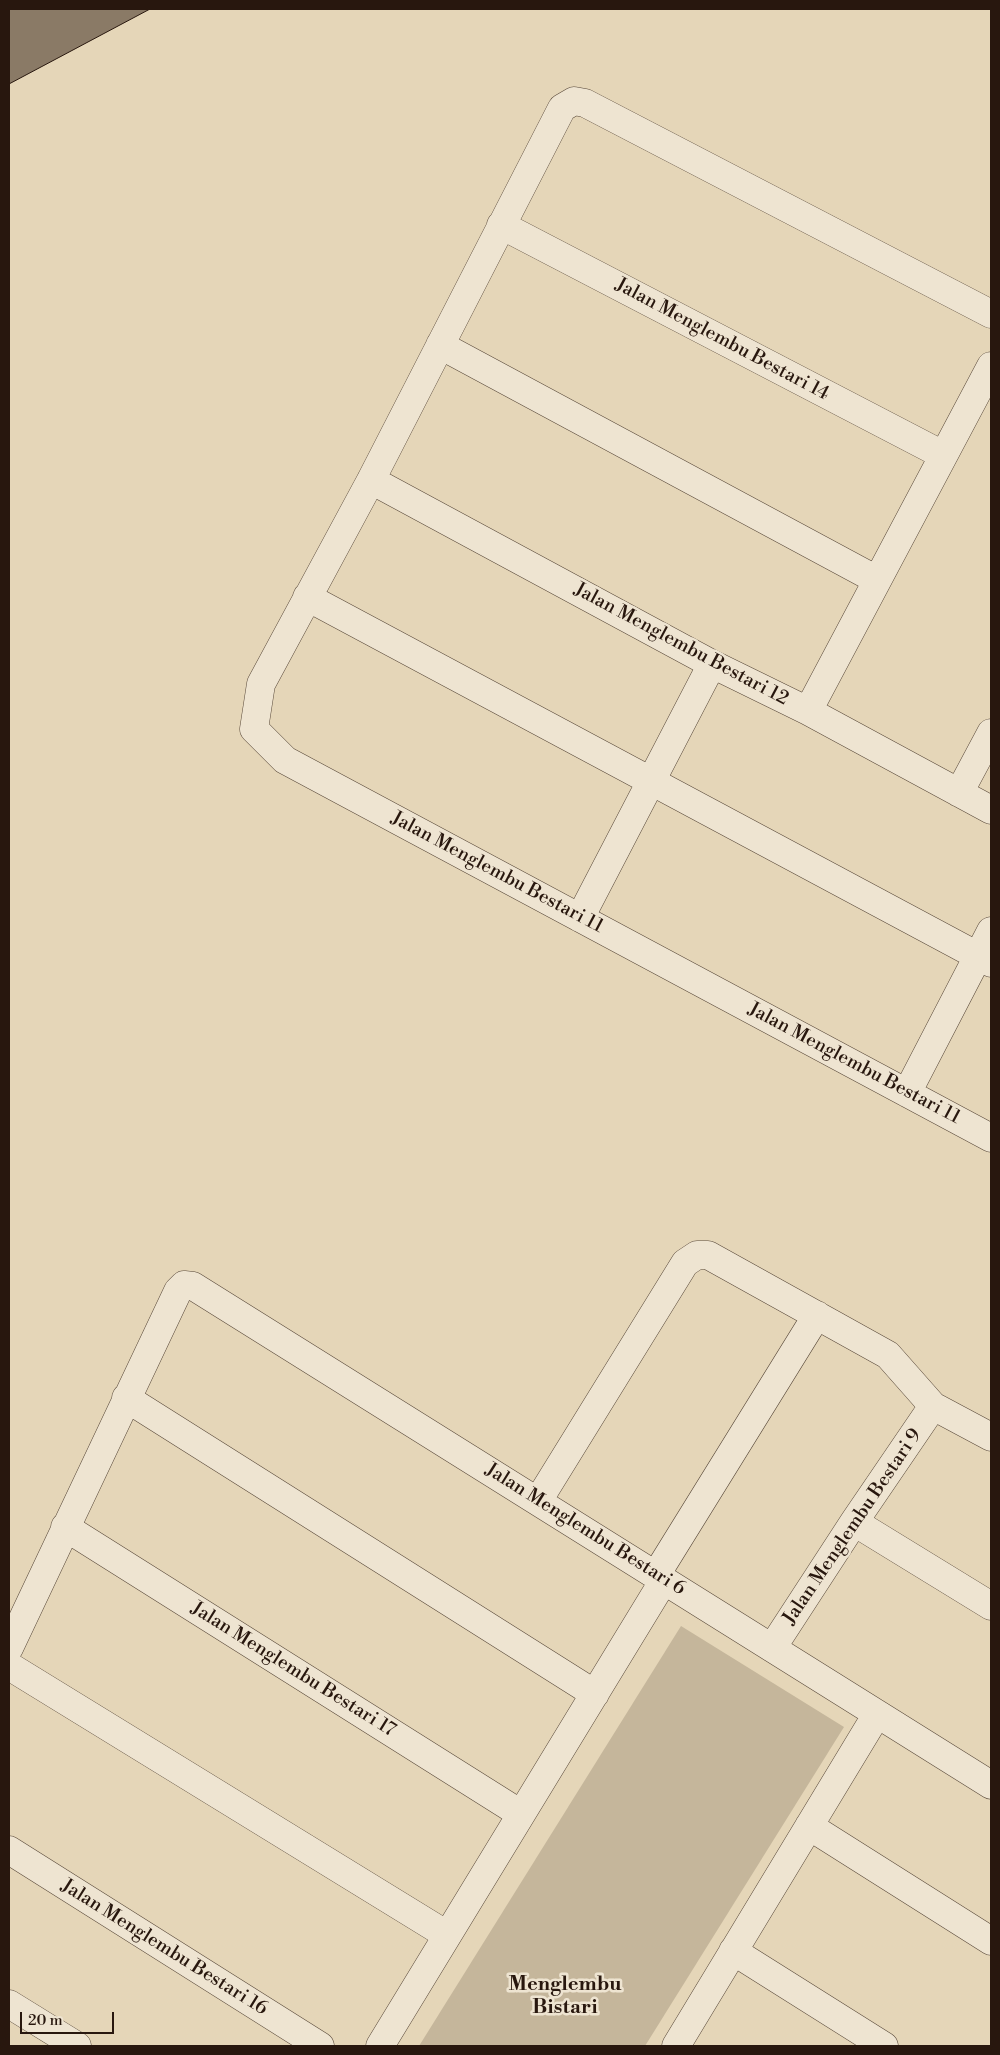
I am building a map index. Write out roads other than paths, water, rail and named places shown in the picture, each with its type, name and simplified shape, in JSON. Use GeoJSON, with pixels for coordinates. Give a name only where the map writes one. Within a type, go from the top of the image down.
{"type":"FeatureCollection","features":[{"type":"Feature","properties":{"kind":"street","name":"Jalan Menglembu Bestari 11"},"geometry":{"type":"LineString","coordinates":[[991,314],[585,103],[574,101],[562,108],[370,480],[261,684],[254,729],[285,760],[991,1138]]}},
{"type":"Feature","properties":{"kind":"street","name":"Jalan Menglembu Bestari 14"},"geometry":{"type":"LineString","coordinates":[[502,225],[943,455]]}},
{"type":"Feature","properties":{"kind":"street"},"geometry":{"type":"LineString","coordinates":[[440,345],[877,580]]}},
{"type":"Feature","properties":{"kind":"street"},"geometry":{"type":"LineString","coordinates":[[808,711],[991,366]]}},
{"type":"Feature","properties":{"kind":"street","name":"Jalan Menglembu Bestari 12"},"geometry":{"type":"LineString","coordinates":[[370,480],[712,664],[808,711],[991,810]]}},
{"type":"Feature","properties":{"kind":"street"},"geometry":{"type":"LineString","coordinates":[[307,597],[985,959]]}},
{"type":"Feature","properties":{"kind":"street"},"geometry":{"type":"LineString","coordinates":[[580,918],[712,664]]}},
{"type":"Feature","properties":{"kind":"street"},"geometry":{"type":"LineString","coordinates":[[959,792],[991,733]]}},
{"type":"Feature","properties":{"kind":"street"},"geometry":{"type":"LineString","coordinates":[[907,1093],[985,959],[991,931]]}},
{"type":"Feature","properties":{"kind":"street"},"geometry":{"type":"LineString","coordinates":[[538,1501],[686,1263],[697,1255],[708,1255],[888,1355],[933,1406],[991,1437]]}},
{"type":"Feature","properties":{"kind":"street","name":"Jalan Menglembu Bestari 6"},"geometry":{"type":"LineString","coordinates":[[126,1398],[178,1291],[184,1285],[192,1286],[991,1785]]}},
{"type":"Feature","properties":{"kind":"street"},"geometry":{"type":"LineString","coordinates":[[380,2046],[595,1694],[660,1578],[816,1315]]}},
{"type":"Feature","properties":{"kind":"street"},"geometry":{"type":"LineString","coordinates":[[9,1648],[126,1398],[595,1694]]}},
{"type":"Feature","properties":{"kind":"street","name":"Jalan Menglembu Bestari 9"},"geometry":{"type":"LineString","coordinates":[[772,1648],[854,1522],[933,1406]]}},
{"type":"Feature","properties":{"kind":"street"},"geometry":{"type":"LineString","coordinates":[[854,1522],[991,1606]]}},
{"type":"Feature","properties":{"kind":"street","name":"Jalan Menglembu Bestari 17"},"geometry":{"type":"LineString","coordinates":[[65,1527],[522,1814]]}},
{"type":"Feature","properties":{"kind":"street"},"geometry":{"type":"LineString","coordinates":[[9,1666],[447,1935]]}},
{"type":"Feature","properties":{"kind":"street"},"geometry":{"type":"LineString","coordinates":[[676,2046],[877,1714]]}},
{"type":"Feature","properties":{"kind":"street"},"geometry":{"type":"LineString","coordinates":[[809,1826],[991,1941]]}},
{"type":"Feature","properties":{"kind":"street","name":"Jalan Menglembu Bestari 16"},"geometry":{"type":"LineString","coordinates":[[9,1850],[320,2046]]}},
{"type":"Feature","properties":{"kind":"street"},"geometry":{"type":"LineString","coordinates":[[733,1951],[884,2046]]}},
{"type":"Feature","properties":{"kind":"street"},"geometry":{"type":"LineString","coordinates":[[9,2004],[77,2046]]}},
{"type":"Feature","properties":{"kind":"district","name":"Menglembu Bistari"},"geometry":{"type":"Point","coordinates":[565,1996]}}]}
